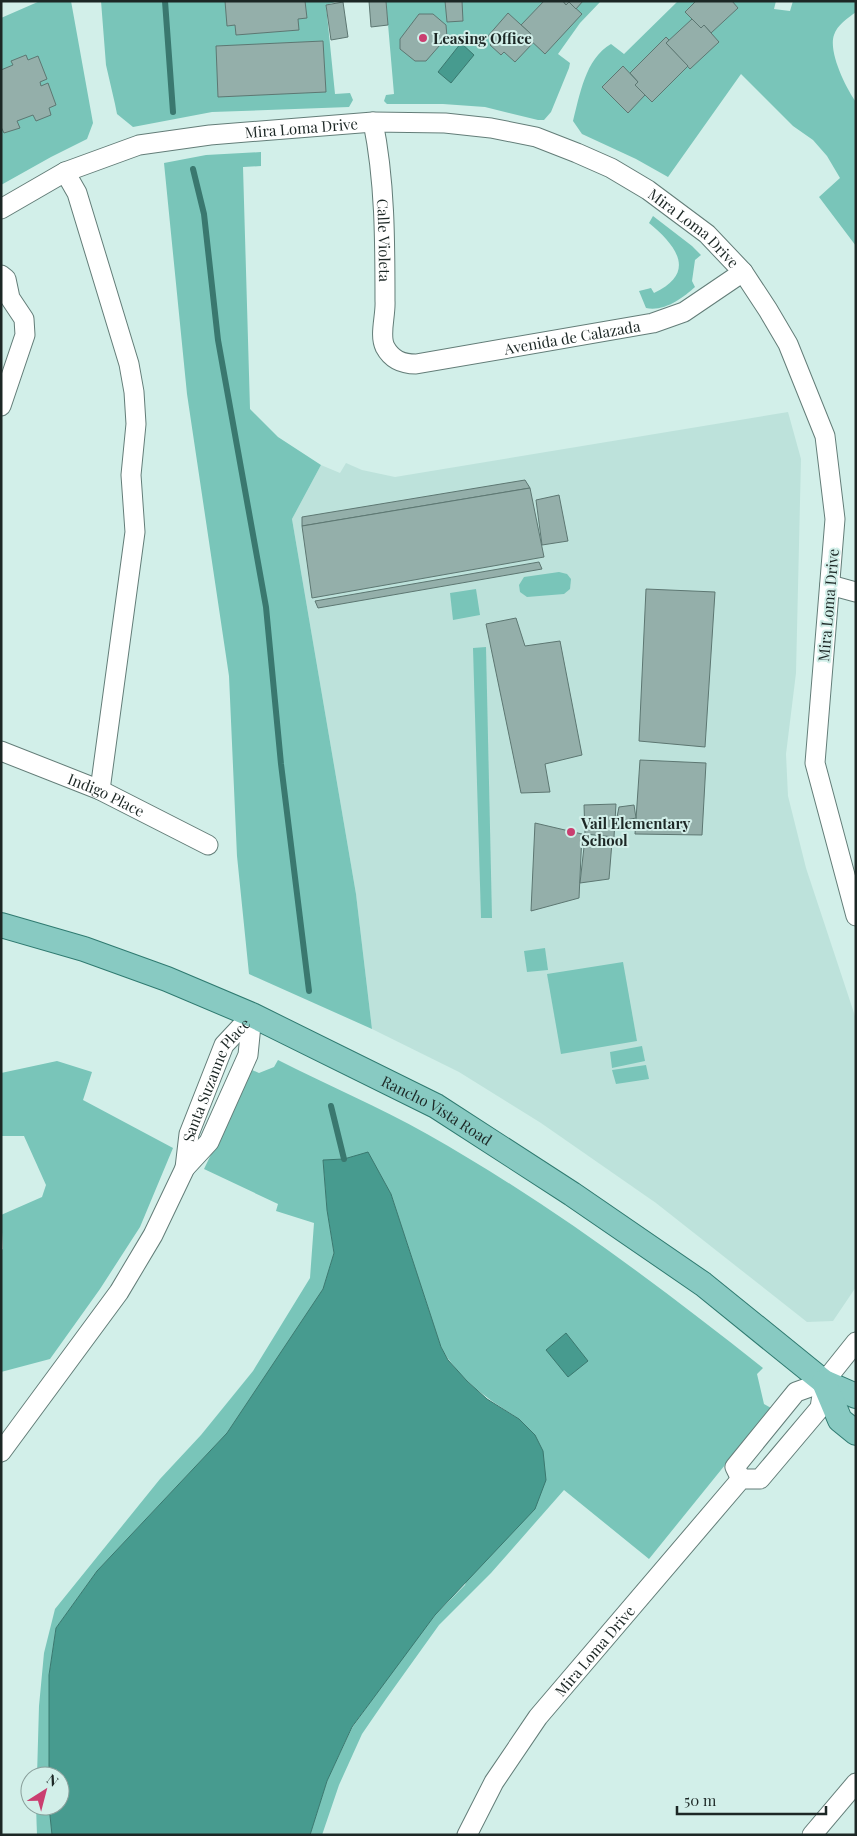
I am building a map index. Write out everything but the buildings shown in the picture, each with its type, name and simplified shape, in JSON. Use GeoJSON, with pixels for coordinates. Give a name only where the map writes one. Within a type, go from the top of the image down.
{"type":"FeatureCollection","features":[{"type":"Feature","properties":{"kind":"main road","name":"Rancho Vista Road"},"geometry":{"type":"LineString","coordinates":[[1,925],[84,949],[167,979],[252,1015],[436,1106],[572,1194],[703,1284],[824,1382],[856,1396]]}},
{"type":"Feature","properties":{"kind":"main road","name":"Rancho Vista Road"},"geometry":{"type":"LineString","coordinates":[[824,1382],[840,1420],[856,1434]]}},
{"type":"Feature","properties":{"kind":"street","name":"Mira Loma Drive"},"geometry":{"type":"LineString","coordinates":[[1,209],[65,172],[140,145],[210,135],[373,122],[445,122],[491,128],[536,137],[577,153],[611,168],[648,190],[707,234],[743,272],[788,344],[826,436],[835,519],[815,763],[851,885],[856,916]]}},
{"type":"Feature","properties":{"kind":"street","name":"Calle Violeta"},"geometry":{"type":"LineString","coordinates":[[373,122],[379,151],[385,302],[383,333],[384,345],[392,356]]}},
{"type":"Feature","properties":{"kind":"street"},"geometry":{"type":"LineString","coordinates":[[65,172],[77,194],[128,364],[134,392],[136,424],[131,475],[135,532],[100,790]]}},
{"type":"Feature","properties":{"kind":"street","name":"Avenida de Calazada"},"geometry":{"type":"LineString","coordinates":[[392,356],[402,364],[416,364],[653,323],[684,312],[743,272]]}},
{"type":"Feature","properties":{"kind":"street"},"geometry":{"type":"LineString","coordinates":[[1,275],[6,279],[6,297],[24,319],[25,335],[1,406]]}},
{"type":"Feature","properties":{"kind":"street"},"geometry":{"type":"LineString","coordinates":[[830,585],[856,592]]}},
{"type":"Feature","properties":{"kind":"street","name":"Indigo Place"},"geometry":{"type":"LineString","coordinates":[[1,751],[100,790],[208,844]]}},
{"type":"Feature","properties":{"kind":"street","name":"Santa Suzanne Place"},"geometry":{"type":"LineString","coordinates":[[185,1168],[189,1134],[224,1045],[252,1015]]}},
{"type":"Feature","properties":{"kind":"street","name":"Santa Suzanne Place"},"geometry":{"type":"LineString","coordinates":[[1,1452],[119,1292],[153,1235],[185,1168],[209,1142],[248,1056],[252,1015]]}},
{"type":"Feature","properties":{"kind":"street"},"geometry":{"type":"LineString","coordinates":[[824,1382],[796,1392],[735,1467],[741,1479],[760,1478],[820,1408],[824,1382],[856,1342]]}},
{"type":"Feature","properties":{"kind":"street","name":"Mira Loma Drive"},"geometry":{"type":"LineString","coordinates":[[467,1835],[494,1782],[538,1717],[741,1479]]}},
{"type":"Feature","properties":{"kind":"street"},"geometry":{"type":"LineString","coordinates":[[812,1835],[856,1783]]}},
{"type":"Feature","properties":{"kind":"shaded area"},"geometry":{"type":"Polygon","coordinates":[[[40,1],[71,1],[93,123],[87,139],[1,185],[1,18],[40,1]]]}},
{"type":"Feature","properties":{"kind":"shaded area"},"geometry":{"type":"Polygon","coordinates":[[[101,1],[338,1],[326,5],[335,94],[350,93],[353,100],[349,107],[212,112],[133,127],[117,114],[106,65],[101,1]]]}},
{"type":"Feature","properties":{"kind":"shaded area"},"geometry":{"type":"Polygon","coordinates":[[[386,1],[601,1],[580,23],[558,54],[570,63],[569,68],[551,112],[544,120],[538,120],[485,107],[443,104],[387,104],[384,101],[386,95],[394,94],[386,1]]]}},
{"type":"Feature","properties":{"kind":"shaded area"},"geometry":{"type":"Polygon","coordinates":[[[678,1],[776,1],[774,9],[790,11],[793,1],[856,1],[856,12],[838,28],[833,42],[839,70],[856,102],[856,246],[819,197],[840,178],[827,156],[813,140],[793,126],[741,74],[668,177],[636,159],[582,134],[573,121],[581,89],[589,68],[595,59],[611,44],[624,54],[678,1]]]}},
{"type":"Feature","properties":{"kind":"shaded area"},"geometry":{"type":"Polygon","coordinates":[[[461,43],[474,55],[451,83],[438,72],[461,43]]]}},
{"type":"Feature","properties":{"kind":"shaded area"},"geometry":{"type":"Polygon","coordinates":[[[261,152],[261,166],[243,167],[250,409],[278,437],[321,465],[292,519],[356,894],[372,1029],[249,974],[237,856],[229,676],[187,394],[164,163],[206,155],[261,152]]]}},
{"type":"Feature","properties":{"kind":"shaded area"},"geometry":{"type":"Polygon","coordinates":[[[653,216],[701,255],[695,260],[692,281],[695,287],[673,303],[653,309],[646,308],[639,291],[651,288],[654,293],[667,285],[675,277],[679,268],[678,259],[668,241],[649,223],[653,216]]]}},
{"type":"Feature","properties":{"kind":"shaded area","name":"Vail Elementary School"},"geometry":{"type":"Polygon","coordinates":[[[788,412],[801,459],[796,673],[786,754],[788,796],[806,868],[856,1019],[856,1287],[833,1321],[807,1322],[656,1203],[541,1123],[459,1072],[372,1029],[356,894],[292,519],[321,465],[340,473],[346,463],[362,470],[395,477],[788,412]]]}},
{"type":"Feature","properties":{"kind":"shaded area"},"geometry":{"type":"Polygon","coordinates":[[[559,572],[567,574],[571,579],[570,589],[564,594],[527,597],[520,592],[519,585],[524,577],[559,572]]]}},
{"type":"Feature","properties":{"kind":"shaded area"},"geometry":{"type":"Polygon","coordinates":[[[476,589],[480,615],[453,620],[450,593],[476,589]]]}},
{"type":"Feature","properties":{"kind":"shaded area"},"geometry":{"type":"Polygon","coordinates":[[[486,647],[492,918],[481,918],[473,648],[486,647]]]}},
{"type":"Feature","properties":{"kind":"shaded area"},"geometry":{"type":"Polygon","coordinates":[[[545,948],[548,970],[527,972],[524,951],[545,948]]]}},
{"type":"Feature","properties":{"kind":"shaded area"},"geometry":{"type":"Polygon","coordinates":[[[623,962],[637,1041],[561,1054],[547,974],[623,962]]]}},
{"type":"Feature","properties":{"kind":"shaded area"},"geometry":{"type":"Polygon","coordinates":[[[642,1046],[645,1061],[612,1068],[610,1052],[642,1046]]]}},
{"type":"Feature","properties":{"kind":"shaded area"},"geometry":{"type":"Polygon","coordinates":[[[278,1060],[427,1134],[515,1187],[600,1244],[763,1368],[757,1374],[764,1404],[771,1408],[649,1559],[564,1490],[491,1573],[439,1625],[386,1699],[362,1734],[339,1785],[322,1835],[310,1835],[327,1781],[352,1728],[435,1615],[465,1585],[519,1419],[485,1396],[465,1379],[448,1359],[441,1347],[391,1194],[368,1153],[344,1159],[323,1160],[327,1210],[334,1253],[323,1289],[227,1433],[97,1571],[56,1628],[49,1675],[49,1766],[37,1766],[39,1706],[44,1653],[55,1609],[160,1479],[201,1435],[253,1371],[310,1278],[314,1223],[276,1211],[278,1204],[204,1169],[252,1070],[259,1073],[274,1067],[278,1060]]]}},
{"type":"Feature","properties":{"kind":"shaded area"},"geometry":{"type":"Polygon","coordinates":[[[57,1061],[92,1072],[83,1100],[173,1148],[140,1227],[100,1289],[50,1359],[1,1372],[1,1250],[3,1249],[1,1215],[42,1197],[46,1185],[24,1136],[1,1136],[1,1073],[57,1061]]]}},
{"type":"Feature","properties":{"kind":"shaded area"},"geometry":{"type":"Polygon","coordinates":[[[646,1065],[649,1079],[616,1084],[612,1070],[646,1065]]]}},
{"type":"Feature","properties":{"kind":"shaded area"},"geometry":{"type":"Polygon","coordinates":[[[368,1152],[391,1194],[441,1347],[448,1360],[487,1399],[519,1419],[535,1435],[543,1451],[546,1480],[535,1509],[435,1615],[352,1727],[327,1781],[310,1835],[52,1835],[50,1816],[70,1816],[70,1766],[49,1766],[49,1675],[56,1628],[97,1571],[227,1433],[323,1289],[334,1253],[327,1210],[323,1160],[344,1159],[368,1152]]]}},
{"type":"Feature","properties":{"kind":"shaded area"},"geometry":{"type":"Polygon","coordinates":[[[566,1333],[588,1361],[568,1377],[546,1350],[566,1333]]]}},
{"type":"Feature","properties":{"kind":"shaded area"},"geometry":{"type":"Polygon","coordinates":[[[36,1816],[50,1816],[52,1835],[37,1835],[36,1816]]]}},
{"type":"Feature","properties":{"kind":"waterway"},"geometry":{"type":"LineString","coordinates":[[165,1],[173,112]]}},
{"type":"Feature","properties":{"kind":"waterway"},"geometry":{"type":"LineString","coordinates":[[193,169],[204,214],[218,340],[266,607],[281,764],[309,991]]}},
{"type":"Feature","properties":{"kind":"waterway"},"geometry":{"type":"LineString","coordinates":[[331,1106],[344,1159]]}},
{"type":"Feature","properties":{"kind":"place","name":"Leasing Office"},"geometry":{"type":"Point","coordinates":[423,38]}},
{"type":"Feature","properties":{"kind":"place","name":"Vail Elementary School"},"geometry":{"type":"Point","coordinates":[571,832]}}]}
